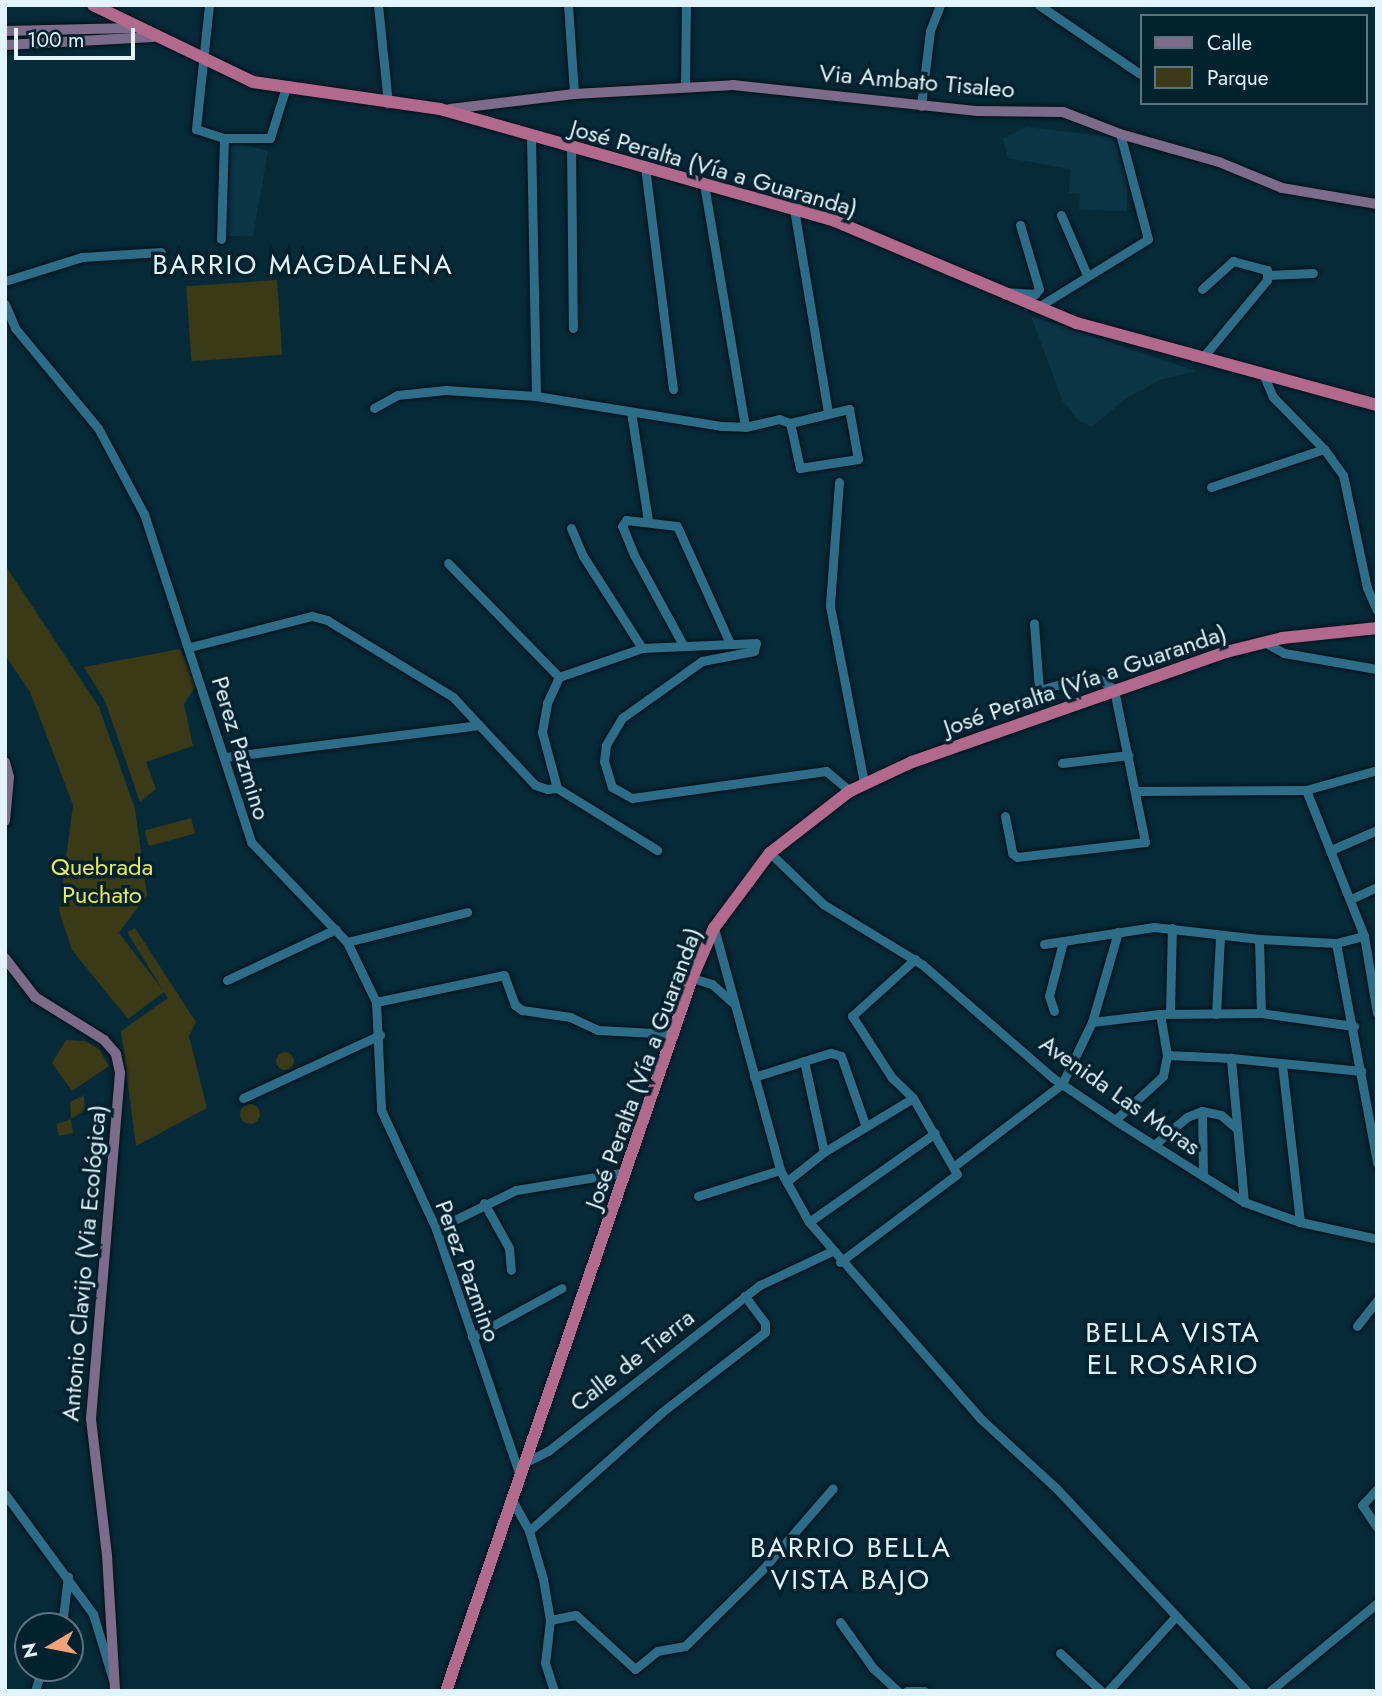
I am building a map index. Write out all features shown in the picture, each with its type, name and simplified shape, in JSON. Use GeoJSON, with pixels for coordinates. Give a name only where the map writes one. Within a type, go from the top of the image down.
{"type":"FeatureCollection","features":[{"type":"Feature","properties":{"kind":"highway","name":"José Peralta (Vía a Guaranda)"},"geometry":{"type":"LineString","coordinates":[[93,5],[132,28],[201,61],[285,90],[440,109],[794,209],[835,221],[1038,307],[1118,336],[1377,405]]}},
{"type":"Feature","properties":{"kind":"highway","name":"José Peralta (Vía a Guaranda)"},"geometry":{"type":"LineString","coordinates":[[446,1691],[692,978],[715,928],[771,853],[849,791],[864,783],[1114,689],[1264,642],[1330,631],[1377,628]]}},
{"type":"Feature","properties":{"kind":"main road"},"geometry":{"type":"LineString","coordinates":[[5,31],[132,28]]}},
{"type":"Feature","properties":{"kind":"main road"},"geometry":{"type":"LineString","coordinates":[[5,45],[153,37]]}},
{"type":"Feature","properties":{"kind":"main road","name":"Via Ambato Tisaleo"},"geometry":{"type":"LineString","coordinates":[[440,109],[470,110],[574,93],[685,85],[733,85],[921,106],[1063,112],[1120,134],[1219,162],[1282,188],[1377,204]]}},
{"type":"Feature","properties":{"kind":"main road"},"geometry":{"type":"LineString","coordinates":[[5,762],[9,777],[5,821]]}},
{"type":"Feature","properties":{"kind":"main road","name":"Antonio Clavijo (Via Ecológica)"},"geometry":{"type":"LineString","coordinates":[[5,958],[35,997],[104,1040],[116,1054],[120,1073],[91,1419],[113,1624],[114,1686]]}},
{"type":"Feature","properties":{"kind":"street"},"geometry":{"type":"LineString","coordinates":[[209,5],[201,61],[197,129],[224,138],[270,138],[285,90]]}},
{"type":"Feature","properties":{"kind":"street"},"geometry":{"type":"LineString","coordinates":[[378,5],[388,103]]}},
{"type":"Feature","properties":{"kind":"street"},"geometry":{"type":"LineString","coordinates":[[568,5],[574,93]]}},
{"type":"Feature","properties":{"kind":"street"},"geometry":{"type":"LineString","coordinates":[[685,85],[686,5]]}},
{"type":"Feature","properties":{"kind":"street"},"geometry":{"type":"LineString","coordinates":[[921,106],[930,31],[940,5]]}},
{"type":"Feature","properties":{"kind":"street"},"geometry":{"type":"LineString","coordinates":[[1039,5],[1140,74]]}},
{"type":"Feature","properties":{"kind":"street"},"geometry":{"type":"LineString","coordinates":[[1038,307],[1148,239],[1120,134]]}},
{"type":"Feature","properties":{"kind":"street"},"geometry":{"type":"LineString","coordinates":[[531,136],[536,396]]}},
{"type":"Feature","properties":{"kind":"street"},"geometry":{"type":"LineString","coordinates":[[221,239],[224,138]]}},
{"type":"Feature","properties":{"kind":"street"},"geometry":{"type":"LineString","coordinates":[[571,147],[573,328]]}},
{"type":"Feature","properties":{"kind":"street"},"geometry":{"type":"LineString","coordinates":[[645,167],[673,389]]}},
{"type":"Feature","properties":{"kind":"street"},"geometry":{"type":"LineString","coordinates":[[704,184],[745,427]]}},
{"type":"Feature","properties":{"kind":"street"},"geometry":{"type":"LineString","coordinates":[[794,209],[828,413]]}},
{"type":"Feature","properties":{"kind":"street"},"geometry":{"type":"LineString","coordinates":[[1061,215],[1087,275]]}},
{"type":"Feature","properties":{"kind":"street"},"geometry":{"type":"LineString","coordinates":[[1004,293],[1011,289],[1035,294],[1039,289],[1020,225]]}},
{"type":"Feature","properties":{"kind":"street"},"geometry":{"type":"LineString","coordinates":[[5,281],[82,257],[161,252]]}},
{"type":"Feature","properties":{"kind":"street"},"geometry":{"type":"LineString","coordinates":[[1202,289],[1233,261],[1267,270],[1268,275]]}},
{"type":"Feature","properties":{"kind":"street"},"geometry":{"type":"LineString","coordinates":[[1203,357],[1268,275],[1313,273]]}},
{"type":"Feature","properties":{"kind":"street","name":"Perez Pazmino"},"geometry":{"type":"LineString","coordinates":[[5,304],[15,328],[98,428],[144,514],[226,757],[251,842],[347,942],[376,1002],[380,1035],[381,1110],[436,1229],[520,1476]]}},
{"type":"Feature","properties":{"kind":"street"},"geometry":{"type":"LineString","coordinates":[[1264,376],[1273,397],[1324,449],[1343,475],[1350,496],[1367,588],[1377,610]]}},
{"type":"Feature","properties":{"kind":"street"},"geometry":{"type":"LineString","coordinates":[[374,408],[386,399],[418,391],[536,396],[745,427],[779,419],[790,423],[849,409],[859,459],[800,468],[790,423]]}},
{"type":"Feature","properties":{"kind":"street"},"geometry":{"type":"LineString","coordinates":[[631,412],[648,521]]}},
{"type":"Feature","properties":{"kind":"street"},"geometry":{"type":"LineString","coordinates":[[1211,487],[1324,449]]}},
{"type":"Feature","properties":{"kind":"street"},"geometry":{"type":"LineString","coordinates":[[839,482],[830,606],[864,783]]}},
{"type":"Feature","properties":{"kind":"street"},"geometry":{"type":"LineString","coordinates":[[682,643],[622,526],[626,520],[672,523],[679,529],[729,641]]}},
{"type":"Feature","properties":{"kind":"street"},"geometry":{"type":"LineString","coordinates":[[571,528],[583,555],[642,648]]}},
{"type":"Feature","properties":{"kind":"street"},"geometry":{"type":"LineString","coordinates":[[448,563],[559,677]]}},
{"type":"Feature","properties":{"kind":"street"},"geometry":{"type":"LineString","coordinates":[[190,647],[320,617],[453,698],[535,785],[557,788],[657,850]]}},
{"type":"Feature","properties":{"kind":"street"},"geometry":{"type":"LineString","coordinates":[[1005,816],[1012,853],[1017,857],[1145,842],[1137,791],[1114,689],[1093,676],[1039,690],[1034,623]]}},
{"type":"Feature","properties":{"kind":"street"},"geometry":{"type":"LineString","coordinates":[[557,788],[541,732],[547,703],[559,677],[642,648],[729,641],[758,646],[754,652],[702,661],[622,718],[606,745],[604,761],[612,787],[632,798],[826,771],[849,791]]}},
{"type":"Feature","properties":{"kind":"street"},"geometry":{"type":"LineString","coordinates":[[1264,642],[1283,653],[1377,669]]}},
{"type":"Feature","properties":{"kind":"street"},"geometry":{"type":"LineString","coordinates":[[226,757],[479,725]]}},
{"type":"Feature","properties":{"kind":"street"},"geometry":{"type":"LineString","coordinates":[[1062,763],[1129,755]]}},
{"type":"Feature","properties":{"kind":"street"},"geometry":{"type":"LineString","coordinates":[[1137,791],[1306,790],[1377,771]]}},
{"type":"Feature","properties":{"kind":"street"},"geometry":{"type":"LineString","coordinates":[[1306,790],[1351,899],[1365,941],[1377,1013]]}},
{"type":"Feature","properties":{"kind":"street"},"geometry":{"type":"LineString","coordinates":[[1331,850],[1377,830]]}},
{"type":"Feature","properties":{"kind":"street","name":"Avenida Las Moras"},"geometry":{"type":"LineString","coordinates":[[771,853],[823,904],[915,959],[1062,1084],[1154,1145],[1244,1202],[1300,1222],[1377,1239]]}},
{"type":"Feature","properties":{"kind":"street"},"geometry":{"type":"LineString","coordinates":[[1351,899],[1377,887]]}},
{"type":"Feature","properties":{"kind":"street"},"geometry":{"type":"LineString","coordinates":[[347,942],[467,912]]}},
{"type":"Feature","properties":{"kind":"street"},"geometry":{"type":"LineString","coordinates":[[715,928],[780,1170],[809,1222],[840,1262],[981,1419],[1057,1489],[1247,1691]]}},
{"type":"Feature","properties":{"kind":"street"},"geometry":{"type":"LineString","coordinates":[[1044,944],[1118,932],[1172,928],[1220,937],[1336,943],[1377,942]]}},
{"type":"Feature","properties":{"kind":"street"},"geometry":{"type":"LineString","coordinates":[[1115,1120],[1163,1076],[1167,1055],[1165,1014],[1172,928]]}},
{"type":"Feature","properties":{"kind":"street"},"geometry":{"type":"LineString","coordinates":[[227,980],[336,929]]}},
{"type":"Feature","properties":{"kind":"street"},"geometry":{"type":"LineString","coordinates":[[953,1167],[1062,1084],[1091,1022],[1118,932]]}},
{"type":"Feature","properties":{"kind":"street"},"geometry":{"type":"LineString","coordinates":[[1216,1014],[1220,937]]}},
{"type":"Feature","properties":{"kind":"street"},"geometry":{"type":"LineString","coordinates":[[1259,939],[1261,1013]]}},
{"type":"Feature","properties":{"kind":"street"},"geometry":{"type":"LineString","coordinates":[[1054,1011],[1049,996],[1063,942]]}},
{"type":"Feature","properties":{"kind":"street"},"geometry":{"type":"LineString","coordinates":[[1336,943],[1354,1026],[1377,1163]]}},
{"type":"Feature","properties":{"kind":"street"},"geometry":{"type":"LineString","coordinates":[[840,1262],[957,1174],[913,1098],[892,1078],[852,1016],[915,959]]}},
{"type":"Feature","properties":{"kind":"street"},"geometry":{"type":"LineString","coordinates":[[376,1002],[499,974],[507,978],[515,1005],[522,1010],[570,1017],[598,1030],[674,1034]]}},
{"type":"Feature","properties":{"kind":"street"},"geometry":{"type":"LineString","coordinates":[[692,978],[712,984],[733,1003]]}},
{"type":"Feature","properties":{"kind":"street"},"geometry":{"type":"LineString","coordinates":[[1091,1022],[1165,1014],[1261,1013],[1354,1026]]}},
{"type":"Feature","properties":{"kind":"street"},"geometry":{"type":"LineString","coordinates":[[243,1098],[380,1035]]}},
{"type":"Feature","properties":{"kind":"street"},"geometry":{"type":"LineString","coordinates":[[754,1077],[831,1053],[841,1056],[865,1124]]}},
{"type":"Feature","properties":{"kind":"street"},"geometry":{"type":"LineString","coordinates":[[1167,1055],[1231,1058],[1361,1071]]}},
{"type":"Feature","properties":{"kind":"street"},"geometry":{"type":"LineString","coordinates":[[1231,1058],[1244,1202]]}},
{"type":"Feature","properties":{"kind":"street"},"geometry":{"type":"LineString","coordinates":[[804,1061],[824,1152]]}},
{"type":"Feature","properties":{"kind":"street"},"geometry":{"type":"LineString","coordinates":[[1282,1064],[1300,1222]]}},
{"type":"Feature","properties":{"kind":"street"},"geometry":{"type":"LineString","coordinates":[[786,1182],[865,1124],[913,1098]]}},
{"type":"Feature","properties":{"kind":"street"},"geometry":{"type":"LineString","coordinates":[[1154,1145],[1187,1117],[1202,1111],[1221,1115],[1237,1129]]}},
{"type":"Feature","properties":{"kind":"street"},"geometry":{"type":"LineString","coordinates":[[1202,1111],[1203,1176]]}},
{"type":"Feature","properties":{"kind":"street"},"geometry":{"type":"LineString","coordinates":[[809,1222],[935,1133]]}},
{"type":"Feature","properties":{"kind":"street"},"geometry":{"type":"LineString","coordinates":[[698,1196],[780,1170]]}},
{"type":"Feature","properties":{"kind":"street"},"geometry":{"type":"LineString","coordinates":[[436,1229],[484,1203],[542,1184],[626,1172]]}},
{"type":"Feature","properties":{"kind":"street"},"geometry":{"type":"LineString","coordinates":[[484,1203],[509,1248],[510,1270]]}},
{"type":"Feature","properties":{"kind":"street","name":"Calle de Tierra"},"geometry":{"type":"LineString","coordinates":[[526,1462],[548,1451],[760,1285],[832,1251]]}},
{"type":"Feature","properties":{"kind":"street"},"geometry":{"type":"LineString","coordinates":[[472,1337],[562,1288]]}},
{"type":"Feature","properties":{"kind":"street"},"geometry":{"type":"LineString","coordinates":[[529,1531],[662,1412],[765,1332],[765,1323],[746,1296]]}},
{"type":"Feature","properties":{"kind":"street"},"geometry":{"type":"LineString","coordinates":[[1357,1326],[1377,1300]]}},
{"type":"Feature","properties":{"kind":"street"},"geometry":{"type":"LineString","coordinates":[[550,1620],[576,1615],[635,1669],[657,1651],[685,1646],[762,1570],[833,1488]]}},
{"type":"Feature","properties":{"kind":"street"},"geometry":{"type":"LineString","coordinates":[[1377,1489],[1362,1505],[1377,1527]]}},
{"type":"Feature","properties":{"kind":"street"},"geometry":{"type":"LineString","coordinates":[[5,1494],[68,1575],[95,1619],[114,1686]]}},
{"type":"Feature","properties":{"kind":"street"},"geometry":{"type":"LineString","coordinates":[[512,1500],[529,1531],[550,1620],[545,1663],[554,1691]]}},
{"type":"Feature","properties":{"kind":"street"},"geometry":{"type":"LineString","coordinates":[[64,1612],[68,1575]]}},
{"type":"Feature","properties":{"kind":"street"},"geometry":{"type":"LineString","coordinates":[[1270,1691],[1377,1603]]}},
{"type":"Feature","properties":{"kind":"street"},"geometry":{"type":"LineString","coordinates":[[1108,1691],[1175,1617]]}},
{"type":"Feature","properties":{"kind":"street"},"geometry":{"type":"LineString","coordinates":[[840,1622],[873,1668],[898,1691]]}},
{"type":"Feature","properties":{"kind":"street"},"geometry":{"type":"LineString","coordinates":[[1060,1653],[1101,1691]]}},
{"type":"Feature","properties":{"kind":"street"},"geometry":{"type":"LineString","coordinates":[[907,1691],[924,1691]]}},
{"type":"Feature","properties":{"kind":"shaded area"},"geometry":{"type":"Polygon","coordinates":[[[1027,127],[1112,137],[1128,170],[1127,211],[1079,210],[1080,194],[1069,193],[1070,169],[1008,158],[1003,138],[1027,127]]]}},
{"type":"Feature","properties":{"kind":"shaded area"},"geometry":{"type":"Polygon","coordinates":[[[228,141],[268,151],[253,236],[224,236],[228,141]]]}},
{"type":"Feature","properties":{"kind":"shaded area"},"geometry":{"type":"Polygon","coordinates":[[[1031,316],[1196,371],[1160,380],[1125,399],[1092,427],[1077,419],[1062,400],[1031,316]]]}},
{"type":"Feature","properties":{"kind":"green space"},"geometry":{"type":"Polygon","coordinates":[[[277,280],[282,355],[191,361],[186,286],[277,280]]]}},
{"type":"Feature","properties":{"kind":"green space","name":"Quebrada Puchato"},"geometry":{"type":"Polygon","coordinates":[[[5,565],[99,707],[135,809],[147,895],[119,933],[163,990],[127,932],[135,928],[196,1022],[189,1036],[207,1108],[136,1146],[121,1031],[168,998],[164,992],[128,1019],[72,950],[59,911],[73,805],[30,692],[5,655],[5,565]]]}},
{"type":"Feature","properties":{"kind":"green space"},"geometry":{"type":"Polygon","coordinates":[[[180,649],[197,684],[184,704],[193,746],[146,762],[156,789],[140,802],[105,701],[84,667],[180,649]]]}},
{"type":"Feature","properties":{"kind":"green space"},"geometry":{"type":"Polygon","coordinates":[[[191,818],[195,833],[149,846],[145,830],[191,818]]]}},
{"type":"Feature","properties":{"kind":"green space"},"geometry":{"type":"Polygon","coordinates":[[[66,1040],[85,1041],[99,1049],[109,1066],[72,1091],[52,1063],[66,1040]]]}},
{"type":"Feature","properties":{"kind":"green space"},"geometry":{"type":"Polygon","coordinates":[[[285,1052],[291,1055],[294,1061],[291,1067],[285,1070],[279,1067],[276,1061],[279,1055],[285,1052]]]}},
{"type":"Feature","properties":{"kind":"green space"},"geometry":{"type":"Polygon","coordinates":[[[84,1095],[85,1110],[71,1119],[70,1102],[84,1095]]]}},
{"type":"Feature","properties":{"kind":"green space"},"geometry":{"type":"Polygon","coordinates":[[[250,1104],[257,1107],[260,1114],[257,1121],[250,1124],[243,1121],[240,1114],[243,1107],[250,1104]]]}},
{"type":"Feature","properties":{"kind":"green space"},"geometry":{"type":"Polygon","coordinates":[[[71,1119],[73,1133],[59,1136],[56,1124],[71,1119]]]}},
{"type":"Feature","properties":{"kind":"district","name":"BARRIO MAGDALENA"},"geometry":{"type":"Point","coordinates":[303,265]}},
{"type":"Feature","properties":{"kind":"district","name":"BELLA VISTA EL ROSARIO"},"geometry":{"type":"Point","coordinates":[1173,1349]}},
{"type":"Feature","properties":{"kind":"district","name":"BARRIO BELLA VISTA BAJO"},"geometry":{"type":"Point","coordinates":[851,1564]}}]}
